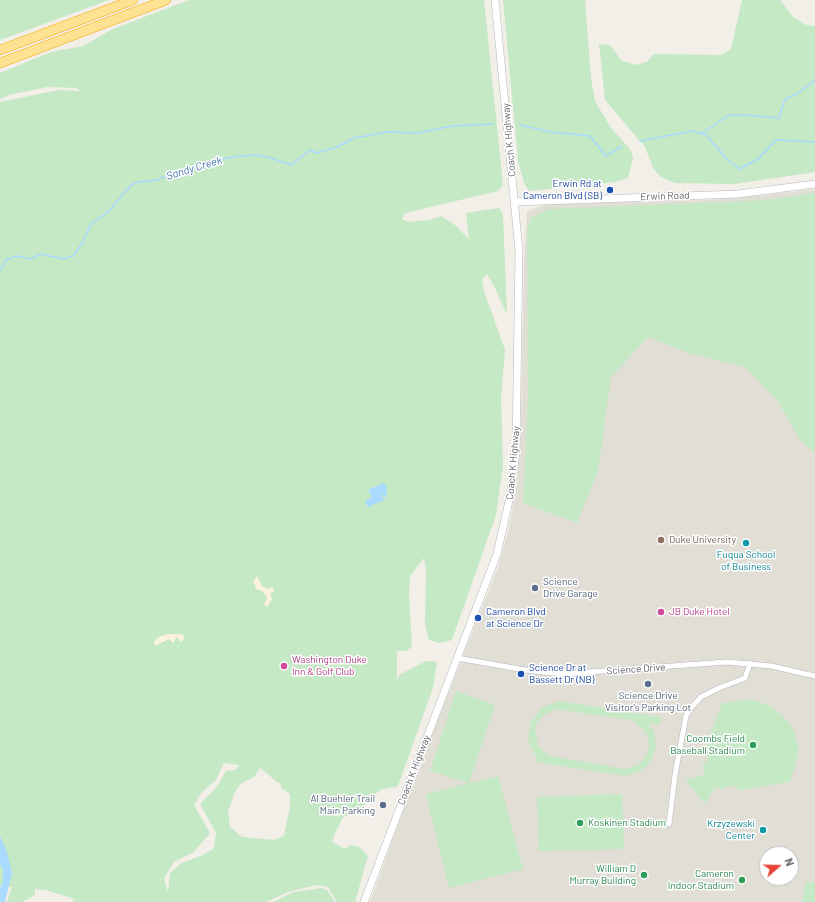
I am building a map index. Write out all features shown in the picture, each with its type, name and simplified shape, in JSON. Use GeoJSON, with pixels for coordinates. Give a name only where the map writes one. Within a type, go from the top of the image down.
{"type":"FeatureCollection","features":[{"type":"Feature","properties":{"kind":"highway"},"geometry":{"type":"LineString","coordinates":[[0,50],[133,0]]}},
{"type":"Feature","properties":{"kind":"highway"},"geometry":{"type":"LineString","coordinates":[[0,63],[166,0]]}},
{"type":"Feature","properties":{"kind":"main road","name":"Coach K Highway"},"geometry":{"type":"LineString","coordinates":[[364,902],[497,554],[508,513],[514,476],[520,286],[519,251],[495,0]]}},
{"type":"Feature","properties":{"kind":"main road","name":"Erwin Road"},"geometry":{"type":"LineString","coordinates":[[515,202],[738,194],[815,184]]}},
{"type":"Feature","properties":{"kind":"street","name":"Science Drive"},"geometry":{"type":"LineString","coordinates":[[457,658],[525,670],[562,674],[727,662],[750,664],[815,676]]}},
{"type":"Feature","properties":{"kind":"street"},"geometry":{"type":"LineString","coordinates":[[669,824],[675,775],[686,716],[701,697],[745,678],[750,664]]}},
{"type":"Feature","properties":{"kind":"shaded area","name":"Duke University"},"geometry":{"type":"Polygon","coordinates":[[[815,189],[815,902],[370,902],[414,781],[498,567],[508,532],[517,485],[521,421],[524,258],[527,212],[540,206],[559,204],[707,200],[815,189]]]}},
{"type":"Feature","properties":{"kind":"green space"},"geometry":{"type":"Polygon","coordinates":[[[0,0],[109,0],[0,40],[0,0]]]}},
{"type":"Feature","properties":{"kind":"green space"},"geometry":{"type":"Polygon","coordinates":[[[189,0],[484,0],[503,185],[498,191],[405,213],[402,219],[408,222],[430,220],[441,216],[455,225],[469,239],[466,213],[499,208],[503,214],[507,315],[487,274],[482,279],[484,291],[505,350],[501,397],[503,466],[496,515],[452,640],[439,643],[429,640],[425,625],[426,570],[424,558],[410,576],[409,593],[412,647],[406,651],[397,651],[397,681],[399,675],[426,661],[437,662],[433,688],[398,786],[380,790],[358,811],[343,817],[336,831],[332,842],[345,849],[351,845],[359,847],[368,856],[355,902],[337,902],[328,887],[317,885],[288,892],[266,902],[73,902],[73,900],[77,900],[46,890],[35,889],[35,895],[23,902],[7,902],[12,887],[0,886],[0,102],[59,90],[81,91],[76,88],[47,87],[9,95],[0,99],[0,73],[51,52],[83,46],[113,29],[189,0]],[[224,763],[216,780],[201,793],[194,805],[210,833],[194,852],[175,861],[164,878],[168,893],[170,873],[180,864],[205,854],[214,848],[216,833],[200,804],[216,788],[226,771],[235,770],[240,765],[224,763]],[[258,766],[260,768],[254,777],[240,784],[234,794],[228,812],[230,827],[242,837],[273,840],[284,836],[290,807],[290,794],[281,788],[281,784],[283,784],[277,782],[258,766]]]}},
{"type":"Feature","properties":{"kind":"green space"},"geometry":{"type":"Polygon","coordinates":[[[503,0],[585,0],[591,78],[595,101],[611,128],[630,149],[633,158],[628,178],[615,182],[529,191],[524,183],[518,160],[503,0]]]}},
{"type":"Feature","properties":{"kind":"green space"},"geometry":{"type":"Polygon","coordinates":[[[742,0],[780,0],[793,17],[806,25],[815,26],[815,172],[735,184],[675,183],[661,177],[653,168],[645,147],[605,100],[599,44],[610,45],[621,60],[635,65],[647,62],[654,54],[721,55],[731,49],[742,0]]]}},
{"type":"Feature","properties":{"kind":"green space"},"geometry":{"type":"Polygon","coordinates":[[[815,193],[815,453],[800,440],[777,400],[745,367],[689,353],[648,337],[611,377],[598,471],[577,523],[523,503],[528,398],[527,230],[531,218],[548,209],[767,200],[815,193]]]}},
{"type":"Feature","properties":{"kind":"green space"},"geometry":{"type":"Polygon","coordinates":[[[456,691],[495,705],[469,783],[430,771],[456,691]]]}},
{"type":"Feature","properties":{"kind":"green space","name":"Coombs Field Baseball Stadium"},"geometry":{"type":"Polygon","coordinates":[[[753,700],[770,706],[782,715],[792,727],[799,749],[793,774],[789,782],[742,790],[738,790],[737,787],[726,786],[725,789],[715,788],[705,804],[685,780],[704,775],[703,763],[707,763],[708,741],[722,703],[753,700]]]}},
{"type":"Feature","properties":{"kind":"green space"},"geometry":{"type":"Polygon","coordinates":[[[560,701],[661,717],[660,725],[649,723],[654,732],[656,746],[651,762],[641,771],[624,776],[536,762],[536,756],[530,746],[528,737],[531,722],[541,708],[560,701]],[[555,709],[542,717],[537,723],[535,731],[539,747],[549,756],[626,769],[639,764],[647,754],[649,747],[648,736],[644,730],[632,720],[555,709]]]}},
{"type":"Feature","properties":{"kind":"green space"},"geometry":{"type":"Polygon","coordinates":[[[498,776],[523,869],[449,888],[426,794],[498,776]]]}},
{"type":"Feature","properties":{"kind":"green space","name":"Koskinen Stadium"},"geometry":{"type":"Polygon","coordinates":[[[622,794],[624,849],[539,851],[537,797],[622,794]]]}},
{"type":"Feature","properties":{"kind":"green space"},"geometry":{"type":"Polygon","coordinates":[[[806,882],[815,882],[815,902],[802,902],[806,882]]]}},
{"type":"Feature","properties":{"kind":"green space"},"geometry":{"type":"Polygon","coordinates":[[[322,888],[327,890],[335,902],[273,902],[294,892],[322,888]]]}},
{"type":"Feature","properties":{"kind":"sand"},"geometry":{"type":"Polygon","coordinates":[[[257,576],[262,586],[267,589],[272,587],[274,589],[274,592],[270,593],[272,599],[267,607],[264,604],[267,599],[266,595],[262,591],[256,589],[253,582],[257,576]]]}},
{"type":"Feature","properties":{"kind":"sand"},"geometry":{"type":"Polygon","coordinates":[[[168,634],[182,634],[185,638],[181,642],[177,637],[173,643],[169,639],[155,646],[154,642],[158,637],[168,634]]]}},
{"type":"Feature","properties":{"kind":"water"},"geometry":{"type":"Polygon","coordinates":[[[384,483],[387,488],[386,498],[381,493],[384,500],[368,507],[365,501],[372,497],[368,490],[384,483]]]}},
{"type":"Feature","properties":{"kind":"water"},"geometry":{"type":"Polygon","coordinates":[[[0,836],[7,852],[12,873],[5,902],[0,902],[0,888],[3,882],[3,870],[0,864],[0,836]]]}},
{"type":"Feature","properties":{"kind":"waterway","name":"Sandy Creek"},"geometry":{"type":"LineString","coordinates":[[702,133],[729,115],[779,118],[785,99],[797,94],[815,80]]}},
{"type":"Feature","properties":{"kind":"waterway","name":"Sandy Creek"},"geometry":{"type":"LineString","coordinates":[[0,271],[6,260],[17,256],[31,259],[41,254],[64,259],[73,256],[82,243],[91,224],[109,211],[134,183],[157,180],[179,171],[199,168],[211,161],[238,156],[257,155],[291,165],[310,150],[317,153],[337,147],[354,138],[387,132],[417,133],[453,126],[493,124]]}},
{"type":"Feature","properties":{"kind":"waterway","name":"Sandy Creek"},"geometry":{"type":"LineString","coordinates":[[520,125],[550,132],[590,136],[606,156],[621,147]]}},
{"type":"Feature","properties":{"kind":"waterway"},"geometry":{"type":"LineString","coordinates":[[640,141],[693,131],[706,135],[727,159],[740,169],[758,159],[776,140],[815,142]]}},
{"type":"Feature","properties":{"kind":"place","name":"Erwin Rd at Cameron Blvd (SB)"},"geometry":{"type":"Point","coordinates":[610,190]}},
{"type":"Feature","properties":{"kind":"place","name":"Duke University"},"geometry":{"type":"Point","coordinates":[661,540]}},
{"type":"Feature","properties":{"kind":"place","name":"Fuqua School of Business"},"geometry":{"type":"Point","coordinates":[746,543]}},
{"type":"Feature","properties":{"kind":"place","name":"Science Drive Garage"},"geometry":{"type":"Point","coordinates":[535,588]}},
{"type":"Feature","properties":{"kind":"place","name":"JB Duke Hotel"},"geometry":{"type":"Point","coordinates":[661,612]}},
{"type":"Feature","properties":{"kind":"place","name":"Cameron Blvd at Science Dr"},"geometry":{"type":"Point","coordinates":[478,618]}},
{"type":"Feature","properties":{"kind":"place","name":"Washington Duke Inn & Golf Club"},"geometry":{"type":"Point","coordinates":[284,666]}},
{"type":"Feature","properties":{"kind":"place","name":"Science Dr at Bassett Dr (NB)"},"geometry":{"type":"Point","coordinates":[521,674]}},
{"type":"Feature","properties":{"kind":"place","name":"Science Drive Visitor's Parking Lot"},"geometry":{"type":"Point","coordinates":[648,684]}},
{"type":"Feature","properties":{"kind":"place","name":"Coombs Field Baseball Stadium"},"geometry":{"type":"Point","coordinates":[753,745]}},
{"type":"Feature","properties":{"kind":"place","name":"Al Buehler Trail Main Parking"},"geometry":{"type":"Point","coordinates":[383,805]}},
{"type":"Feature","properties":{"kind":"place","name":"Koskinen Stadium"},"geometry":{"type":"Point","coordinates":[580,823]}},
{"type":"Feature","properties":{"kind":"place","name":"Krzyzewski Center"},"geometry":{"type":"Point","coordinates":[763,830]}},
{"type":"Feature","properties":{"kind":"place","name":"William D Murray Building"},"geometry":{"type":"Point","coordinates":[644,875]}},
{"type":"Feature","properties":{"kind":"place","name":"Cameron Indoor Stadium"},"geometry":{"type":"Point","coordinates":[742,880]}}]}
